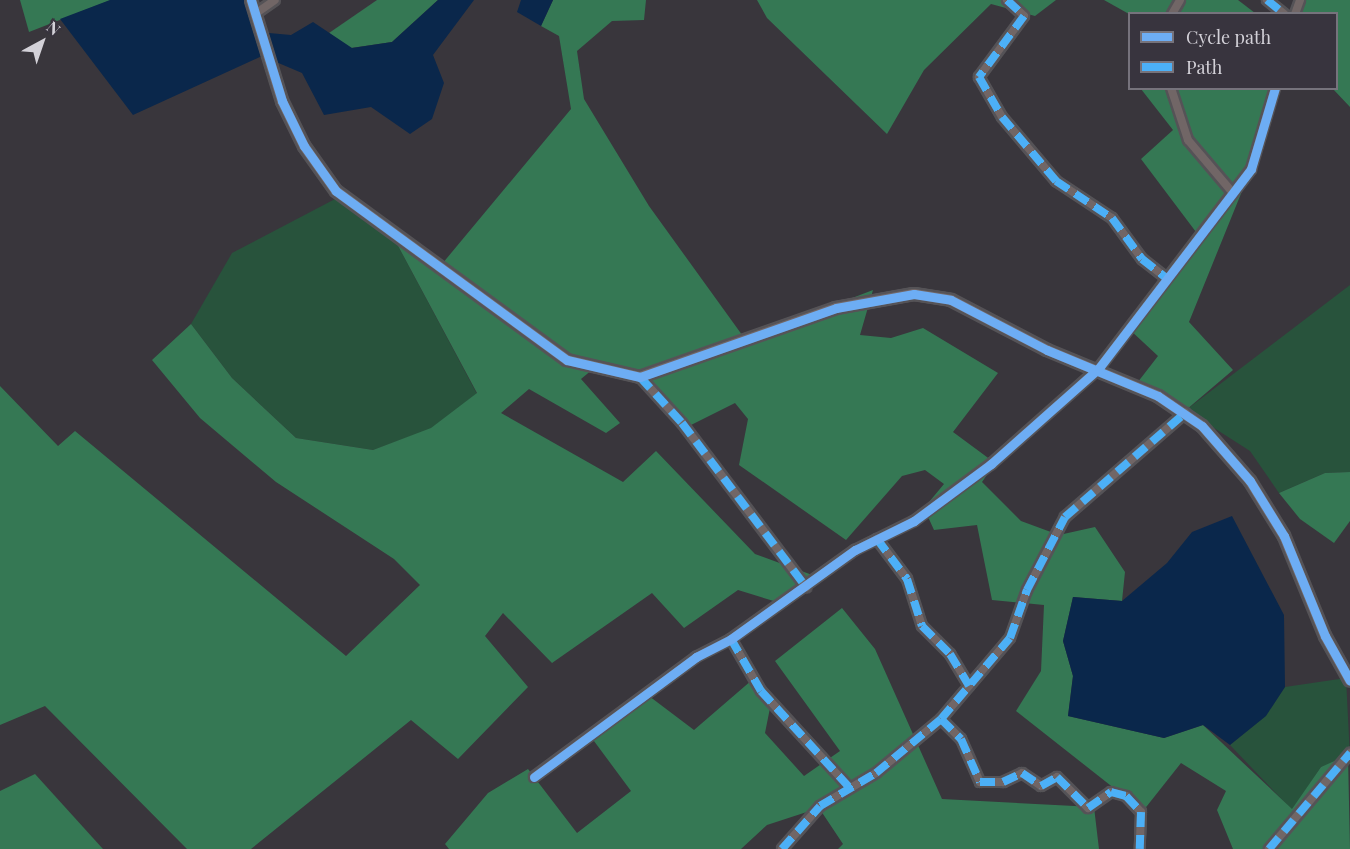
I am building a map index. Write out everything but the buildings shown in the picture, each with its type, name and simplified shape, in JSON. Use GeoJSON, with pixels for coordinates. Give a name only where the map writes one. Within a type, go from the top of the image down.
{"type":"FeatureCollection","features":[{"type":"Feature","properties":{"kind":"street"},"geometry":{"type":"LineString","coordinates":[[251,0],[282,101],[304,146],[336,191],[567,360],[640,377],[836,308],[914,294],[951,300],[1047,350],[1100,368],[1185,413],[1202,426],[1255,490],[1284,536],[1325,636],[1350,681]]}},
{"type":"Feature","properties":{"kind":"street"},"geometry":{"type":"LineString","coordinates":[[255,14],[275,0]]}},
{"type":"Feature","properties":{"kind":"street"},"geometry":{"type":"LineString","coordinates":[[1006,0],[1024,16],[979,77],[1002,117],[1056,181],[1112,219],[1142,259],[1167,278]]}},
{"type":"Feature","properties":{"kind":"street"},"geometry":{"type":"LineString","coordinates":[[1267,0],[1282,12]]}},
{"type":"Feature","properties":{"kind":"street"},"geometry":{"type":"LineString","coordinates":[[1172,90],[1188,140],[1233,193]]}},
{"type":"Feature","properties":{"kind":"street"},"geometry":{"type":"LineString","coordinates":[[534,777],[696,657],[731,639],[877,539],[914,521],[991,464],[1100,368],[1251,169],[1274,90]]}},
{"type":"Feature","properties":{"kind":"street"},"geometry":{"type":"LineString","coordinates":[[640,377],[682,423],[806,587]]}},
{"type":"Feature","properties":{"kind":"street"},"geometry":{"type":"LineString","coordinates":[[782,849],[800,824],[848,786],[876,773],[941,719],[1010,638],[1027,590],[1065,517],[1185,413]]}},
{"type":"Feature","properties":{"kind":"street"},"geometry":{"type":"LineString","coordinates":[[877,539],[907,579],[922,626],[950,654],[969,686]]}},
{"type":"Feature","properties":{"kind":"street"},"geometry":{"type":"LineString","coordinates":[[731,639],[761,691],[848,786]]}},
{"type":"Feature","properties":{"kind":"street"},"geometry":{"type":"LineString","coordinates":[[941,719],[961,739],[980,782],[1004,782],[1022,773],[1041,786],[1057,777],[1088,808],[1111,792],[1126,795],[1141,812],[1140,849]]}},
{"type":"Feature","properties":{"kind":"street"},"geometry":{"type":"LineString","coordinates":[[1269,849],[1350,753]]}},
{"type":"Feature","properties":{"kind":"green space"},"geometry":{"type":"Polygon","coordinates":[[[20,0],[111,0],[29,32],[20,0]]]}},
{"type":"Feature","properties":{"kind":"green space"},"geometry":{"type":"Polygon","coordinates":[[[377,0],[438,0],[392,42],[351,48],[329,33],[377,0]]]}},
{"type":"Feature","properties":{"kind":"green space"},"geometry":{"type":"Polygon","coordinates":[[[553,0],[646,0],[644,20],[612,21],[577,51],[584,99],[649,206],[745,339],[873,290],[860,335],[891,338],[923,328],[998,373],[953,432],[995,463],[982,482],[1021,521],[1059,535],[1095,527],[1125,572],[1122,601],[1073,597],[1063,641],[1073,676],[1068,716],[1164,738],[1203,725],[1292,809],[1321,767],[1348,755],[1350,849],[1233,849],[1217,810],[1226,791],[1181,763],[1143,811],[1016,711],[1041,671],[1044,605],[992,600],[977,525],[934,530],[924,508],[944,484],[925,470],[902,476],[846,540],[739,465],[748,419],[735,403],[685,428],[627,368],[599,364],[581,379],[620,423],[606,433],[529,389],[501,413],[623,482],[656,451],[755,554],[815,576],[777,602],[738,590],[684,628],[652,593],[552,663],[503,613],[485,636],[528,687],[458,759],[411,720],[251,849],[187,849],[45,706],[0,725],[0,386],[58,446],[75,431],[346,656],[420,585],[394,559],[276,482],[200,418],[152,360],[191,324],[232,378],[296,438],[373,450],[431,428],[477,393],[396,242],[437,270],[571,109],[559,36],[541,26],[553,0]]]}},
{"type":"Feature","properties":{"kind":"green space"},"geometry":{"type":"Polygon","coordinates":[[[757,0],[1056,0],[1035,16],[991,4],[924,70],[887,134],[767,18],[757,0]]]}},
{"type":"Feature","properties":{"kind":"green space"},"geometry":{"type":"Polygon","coordinates":[[[1104,0],[1238,0],[1254,12],[1128,12],[1104,0]]]}},
{"type":"Feature","properties":{"kind":"green space"},"geometry":{"type":"Polygon","coordinates":[[[1296,0],[1350,0],[1350,107],[1334,90],[1338,90],[1338,12],[1293,12],[1296,0]]]}},
{"type":"Feature","properties":{"kind":"green space"},"geometry":{"type":"Polygon","coordinates":[[[1142,90],[1273,90],[1251,169],[1189,322],[1233,370],[1186,410],[1134,387],[1158,356],[1129,329],[1196,232],[1141,159],[1173,130],[1142,90]]]}},
{"type":"Feature","properties":{"kind":"green space"},"geometry":{"type":"Polygon","coordinates":[[[337,198],[396,242],[477,394],[431,429],[373,450],[296,438],[232,378],[191,324],[232,253],[337,198]]]}},
{"type":"Feature","properties":{"kind":"green space"},"geometry":{"type":"Polygon","coordinates":[[[1350,285],[1350,472],[1325,473],[1279,493],[1250,451],[1186,410],[1350,285]]]}},
{"type":"Feature","properties":{"kind":"green space"},"geometry":{"type":"Polygon","coordinates":[[[1350,472],[1350,521],[1334,543],[1300,519],[1279,493],[1325,473],[1350,472]]]}},
{"type":"Feature","properties":{"kind":"green space"},"geometry":{"type":"Polygon","coordinates":[[[842,608],[875,649],[942,799],[1094,807],[1099,849],[838,849],[843,844],[819,808],[767,825],[741,849],[449,849],[445,844],[488,793],[528,769],[577,833],[631,791],[591,737],[649,696],[694,730],[752,680],[770,708],[765,733],[804,776],[840,751],[775,661],[842,608]]]}},
{"type":"Feature","properties":{"kind":"green space"},"geometry":{"type":"Polygon","coordinates":[[[1346,678],[1350,757],[1321,767],[1292,810],[1230,745],[1265,716],[1285,687],[1346,678]]]}},
{"type":"Feature","properties":{"kind":"green space"},"geometry":{"type":"Polygon","coordinates":[[[35,774],[103,849],[0,849],[0,791],[35,774]]]}},
{"type":"Feature","properties":{"kind":"water"},"geometry":{"type":"Polygon","coordinates":[[[110,0],[246,0],[258,32],[291,35],[313,22],[352,48],[392,42],[438,0],[474,0],[433,55],[444,83],[432,119],[410,134],[371,107],[324,115],[302,73],[262,56],[133,115],[60,19],[110,0]]]}},
{"type":"Feature","properties":{"kind":"water"},"geometry":{"type":"Polygon","coordinates":[[[521,0],[553,0],[541,26],[517,12],[521,0]]]}},
{"type":"Feature","properties":{"kind":"water"},"geometry":{"type":"Polygon","coordinates":[[[1232,516],[1284,615],[1285,687],[1266,716],[1230,745],[1203,725],[1164,738],[1068,716],[1073,676],[1063,641],[1073,597],[1122,601],[1167,563],[1192,532],[1232,516]]]}},
{"type":"Feature","properties":{"kind":"marked path"},"geometry":{"type":"LineString","coordinates":[[1007,0],[1024,16],[979,77],[1002,117],[1056,181],[1112,218],[1142,259],[1166,278]]}},
{"type":"Feature","properties":{"kind":"marked path"},"geometry":{"type":"LineString","coordinates":[[1267,0],[1282,12]]}},
{"type":"Feature","properties":{"kind":"marked path"},"geometry":{"type":"LineString","coordinates":[[640,377],[682,423],[806,587]]}},
{"type":"Feature","properties":{"kind":"marked path"},"geometry":{"type":"LineString","coordinates":[[782,849],[820,806],[876,773],[941,719],[1010,638],[1027,590],[1065,517],[1185,413]]}},
{"type":"Feature","properties":{"kind":"marked path"},"geometry":{"type":"LineString","coordinates":[[877,539],[907,579],[922,626],[950,654],[969,686]]}},
{"type":"Feature","properties":{"kind":"marked path"},"geometry":{"type":"LineString","coordinates":[[731,639],[761,691],[848,786]]}},
{"type":"Feature","properties":{"kind":"marked path"},"geometry":{"type":"LineString","coordinates":[[941,719],[961,739],[980,782],[1003,782],[1022,773],[1041,786],[1057,777],[1088,808],[1111,792],[1126,796],[1141,812],[1140,849]]}},
{"type":"Feature","properties":{"kind":"marked path"},"geometry":{"type":"LineString","coordinates":[[1269,849],[1350,753]]}},
{"type":"Feature","properties":{"kind":"cycle path"},"geometry":{"type":"LineString","coordinates":[[251,0],[282,101],[304,146],[336,191],[567,360],[640,377],[836,308],[914,294],[951,300],[1047,350],[1158,396],[1202,426],[1250,481],[1284,536],[1325,636],[1350,681]]}},
{"type":"Feature","properties":{"kind":"cycle path"},"geometry":{"type":"LineString","coordinates":[[534,777],[696,657],[731,639],[855,550],[914,521],[991,464],[1099,368],[1251,169],[1274,90]]}}]}
